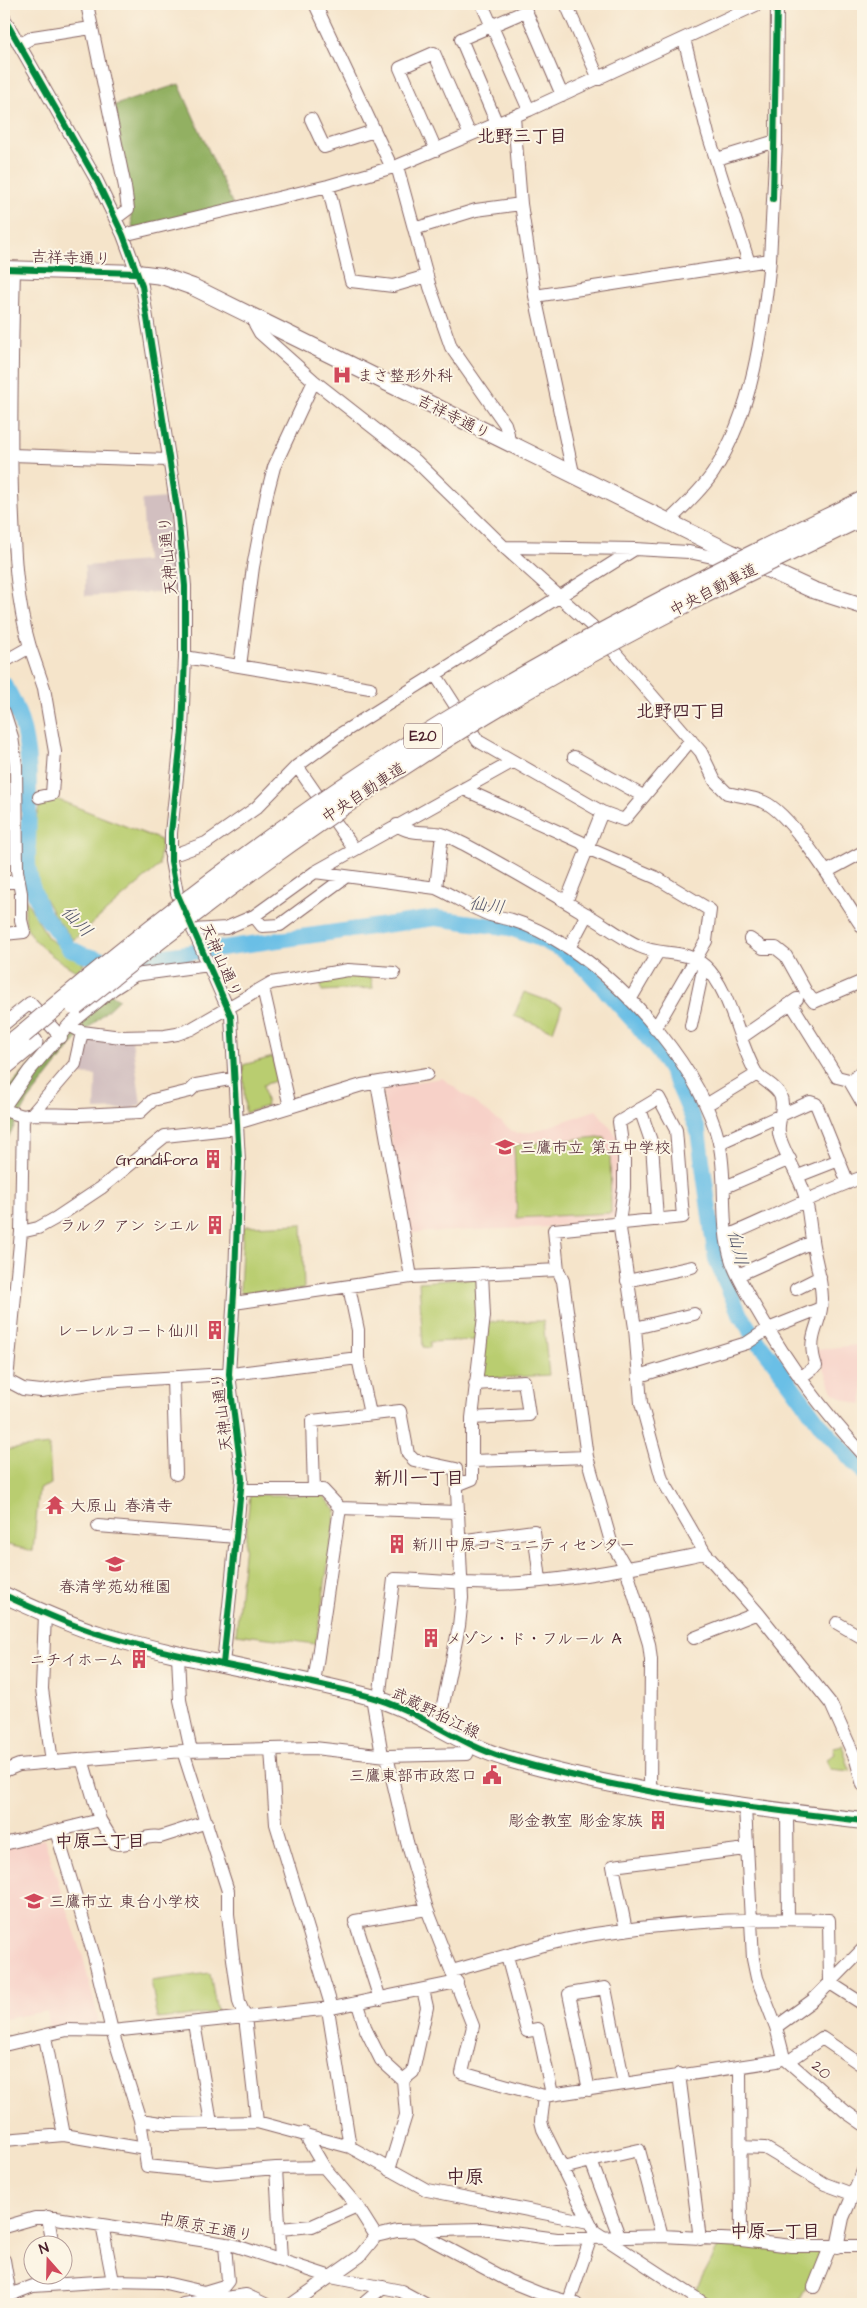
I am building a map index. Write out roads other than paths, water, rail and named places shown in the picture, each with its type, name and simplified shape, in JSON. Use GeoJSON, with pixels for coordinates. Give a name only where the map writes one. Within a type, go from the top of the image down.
{"type":"FeatureCollection","features":[{"type":"Feature","properties":{"kind":"highway","name":"中央自動車道"},"geometry":{"type":"LineString","coordinates":[[4,1066],[28,1038],[107,963],[203,887],[370,769],[518,679],[614,626],[692,584],[863,501]]}},
{"type":"Feature","properties":{"kind":"highway","name":"中央自動車道"},"geometry":{"type":"LineString","coordinates":[[4,1049],[28,1038],[259,864],[365,789],[522,692],[701,595],[863,516]]}},
{"type":"Feature","properties":{"kind":"main road","name":"吉祥寺通り"},"geometry":{"type":"LineString","coordinates":[[9,269],[137,273],[162,276],[194,287],[730,552],[813,590],[863,606]]}},
{"type":"Feature","properties":{"kind":"main road","name":"武蔵野狛江線"},"geometry":{"type":"LineString","coordinates":[[4,1595],[45,1614],[98,1634],[178,1654],[376,1698],[470,1745],[530,1764],[650,1792],[787,1813],[863,1821]]}},
{"type":"Feature","properties":{"kind":"street"},"geometry":{"type":"LineString","coordinates":[[87,4],[128,209],[116,218]]}},
{"type":"Feature","properties":{"kind":"street"},"geometry":{"type":"LineString","coordinates":[[315,4],[374,130],[395,167],[427,276],[451,346],[505,424],[508,443]]}},
{"type":"Feature","properties":{"kind":"street"},"geometry":{"type":"LineString","coordinates":[[482,4],[529,110]]}},
{"type":"Feature","properties":{"kind":"street"},"geometry":{"type":"LineString","coordinates":[[566,4],[598,79]]}},
{"type":"Feature","properties":{"kind":"street"},"geometry":{"type":"LineString","coordinates":[[123,235],[328,186],[395,167],[514,117],[758,4]]}},
{"type":"Feature","properties":{"kind":"street"},"geometry":{"type":"LineString","coordinates":[[669,521],[712,474],[726,448],[742,410],[766,307],[776,141],[777,4]]}},
{"type":"Feature","properties":{"kind":"street"},"geometry":{"type":"LineString","coordinates":[[497,124],[461,39],[492,25],[526,11],[562,95]]}},
{"type":"Feature","properties":{"kind":"street","name":"天神山通り"},"geometry":{"type":"LineString","coordinates":[[4,18],[98,181],[116,218],[142,286],[178,515],[185,586],[185,657],[182,730],[170,853],[175,885],[195,935],[228,1007],[234,1031],[239,1189],[229,1374],[242,1465],[242,1490],[223,1664]]}},
{"type":"Feature","properties":{"kind":"street"},"geometry":{"type":"LineString","coordinates":[[19,45],[33,37],[92,28]]}},
{"type":"Feature","properties":{"kind":"street"},"geometry":{"type":"LineString","coordinates":[[684,39],[708,134],[749,263]]}},
{"type":"Feature","properties":{"kind":"street"},"geometry":{"type":"LineString","coordinates":[[436,150],[400,68],[434,53],[470,135]]}},
{"type":"Feature","properties":{"kind":"street"},"geometry":{"type":"LineString","coordinates":[[514,117],[521,204],[535,296],[573,473]]}},
{"type":"Feature","properties":{"kind":"street"},"geometry":{"type":"LineString","coordinates":[[311,119],[324,147],[374,130]]}},
{"type":"Feature","properties":{"kind":"street"},"geometry":{"type":"LineString","coordinates":[[716,159],[776,141]]}},
{"type":"Feature","properties":{"kind":"street"},"geometry":{"type":"LineString","coordinates":[[328,186],[351,281],[393,286],[427,276]]}},
{"type":"Feature","properties":{"kind":"street"},"geometry":{"type":"LineString","coordinates":[[414,229],[476,210],[521,204]]}},
{"type":"Feature","properties":{"kind":"street"},"geometry":{"type":"LineString","coordinates":[[535,296],[770,260]]}},
{"type":"Feature","properties":{"kind":"street"},"geometry":{"type":"LineString","coordinates":[[9,269],[7,421],[11,455],[14,553],[23,624],[44,688],[55,752],[52,794],[39,797]]}},
{"type":"Feature","properties":{"kind":"street"},"geometry":{"type":"LineString","coordinates":[[256,317],[255,324],[260,333],[314,381],[416,461],[504,547],[592,626],[691,740],[700,752],[715,781],[722,789],[727,793],[765,802],[779,812],[826,872],[863,928]]}},
{"type":"Feature","properties":{"kind":"street"},"geometry":{"type":"LineString","coordinates":[[240,666],[253,567],[269,486],[274,467],[314,381]]}},
{"type":"Feature","properties":{"kind":"street"},"geometry":{"type":"LineString","coordinates":[[11,455],[169,460]]}},
{"type":"Feature","properties":{"kind":"street"},"geometry":{"type":"LineString","coordinates":[[504,547],[635,549],[689,552],[717,558],[730,552]]}},
{"type":"Feature","properties":{"kind":"street"},"geometry":{"type":"LineString","coordinates":[[170,853],[179,853],[206,843],[256,808],[297,766],[364,718],[635,549]]}},
{"type":"Feature","properties":{"kind":"street"},"geometry":{"type":"LineString","coordinates":[[4,656],[7,660],[30,647]]}},
{"type":"Feature","properties":{"kind":"street"},"geometry":{"type":"LineString","coordinates":[[185,657],[370,688]]}},
{"type":"Feature","properties":{"kind":"street"},"geometry":{"type":"LineString","coordinates":[[435,674],[478,741],[602,812],[624,820],[691,740]]}},
{"type":"Feature","properties":{"kind":"street"},"geometry":{"type":"LineString","coordinates":[[4,712],[12,737],[10,827],[21,893],[20,920],[24,932],[4,934]]}},
{"type":"Feature","properties":{"kind":"street"},"geometry":{"type":"LineString","coordinates":[[574,757],[643,796]]}},
{"type":"Feature","properties":{"kind":"street"},"geometry":{"type":"LineString","coordinates":[[195,935],[226,928],[254,916],[315,872],[512,762]]}},
{"type":"Feature","properties":{"kind":"street"},"geometry":{"type":"LineString","coordinates":[[297,766],[354,849]]}},
{"type":"Feature","properties":{"kind":"street"},"geometry":{"type":"LineString","coordinates":[[465,788],[470,792],[581,842],[588,848],[656,878],[710,910],[691,1026]]}},
{"type":"Feature","properties":{"kind":"street"},"geometry":{"type":"LineString","coordinates":[[566,902],[602,812]]}},
{"type":"Feature","properties":{"kind":"street"},"geometry":{"type":"LineString","coordinates":[[397,825],[407,830],[442,834],[566,902],[635,944],[658,952],[680,953],[700,962],[718,982],[742,1037],[745,1054],[757,1074],[775,1088],[781,1096],[779,1135],[798,1176],[806,1200],[812,1242],[820,1277],[821,1308],[811,1341],[811,1352],[816,1366],[800,1378]]}},
{"type":"Feature","properties":{"kind":"street"},"geometry":{"type":"LineString","coordinates":[[436,888],[442,834]]}},
{"type":"Feature","properties":{"kind":"street"},"geometry":{"type":"LineString","coordinates":[[826,872],[863,852]]}},
{"type":"Feature","properties":{"kind":"street"},"geometry":{"type":"LineString","coordinates":[[315,872],[344,878],[436,888],[490,914],[530,927],[569,948],[601,972],[630,1000],[656,1029],[682,1063],[706,1105],[719,1142],[725,1187],[727,1236],[732,1261],[746,1292],[766,1330],[800,1378],[834,1422],[863,1454]]}},
{"type":"Feature","properties":{"kind":"street"},"geometry":{"type":"LineString","coordinates":[[254,916],[262,926],[280,925],[344,878]]}},
{"type":"Feature","properties":{"kind":"street"},"geometry":{"type":"LineString","coordinates":[[4,882],[18,882]]}},
{"type":"Feature","properties":{"kind":"street"},"geometry":{"type":"LineString","coordinates":[[569,948],[587,914]]}},
{"type":"Feature","properties":{"kind":"street"},"geometry":{"type":"LineString","coordinates":[[750,939],[763,948],[776,948],[786,956],[806,992],[814,1002],[863,981]]}},
{"type":"Feature","properties":{"kind":"street"},"geometry":{"type":"LineString","coordinates":[[630,1000],[658,952]]}},
{"type":"Feature","properties":{"kind":"street"},"geometry":{"type":"LineString","coordinates":[[656,1029],[700,962]]}},
{"type":"Feature","properties":{"kind":"street"},"geometry":{"type":"LineString","coordinates":[[208,963],[135,975],[112,989],[69,1025],[61,1037],[34,1065],[4,1108],[28,1115],[140,1112],[153,1100],[190,1091],[196,1085],[235,1078]]}},
{"type":"Feature","properties":{"kind":"street"},"geometry":{"type":"LineString","coordinates":[[69,1025],[82,1032],[122,1037],[165,1036],[191,1030],[228,1007],[283,979],[343,970],[394,973]]}},
{"type":"Feature","properties":{"kind":"street"},"geometry":{"type":"LineString","coordinates":[[263,988],[290,1107]]}},
{"type":"Feature","properties":{"kind":"street"},"geometry":{"type":"LineString","coordinates":[[742,1037],[806,992]]}},
{"type":"Feature","properties":{"kind":"street"},"geometry":{"type":"LineString","coordinates":[[4,1024],[30,1003],[61,1037]]}},
{"type":"Feature","properties":{"kind":"street"},"geometry":{"type":"LineString","coordinates":[[791,1003],[837,1076],[849,1080],[863,1104]]}},
{"type":"Feature","properties":{"kind":"street"},"geometry":{"type":"LineString","coordinates":[[82,1032],[75,1064],[28,1115],[21,1232],[6,1379],[23,1389],[41,1391],[104,1382],[229,1374],[358,1358]]}},
{"type":"Feature","properties":{"kind":"street"},"geometry":{"type":"LineString","coordinates":[[21,1232],[38,1228],[102,1188],[166,1136],[237,1125],[290,1107],[377,1083],[427,1074]]}},
{"type":"Feature","properties":{"kind":"street"},"geometry":{"type":"LineString","coordinates":[[706,1105],[757,1074]]}},
{"type":"Feature","properties":{"kind":"street"},"geometry":{"type":"LineString","coordinates":[[377,1083],[411,1277]]}},
{"type":"Feature","properties":{"kind":"street"},"geometry":{"type":"LineString","coordinates":[[650,1792],[651,1660],[649,1644],[626,1568],[611,1542],[587,1457],[562,1282],[558,1270],[554,1230],[619,1222],[682,1217],[676,1130],[658,1098],[619,1122],[624,1157],[624,1188],[619,1222],[626,1281],[635,1328],[641,1403],[662,1479],[705,1553],[758,1613],[831,1704],[860,1759],[863,1785]]}},
{"type":"Feature","properties":{"kind":"street"},"geometry":{"type":"LineString","coordinates":[[719,1142],[810,1102],[816,1104],[848,1183]]}},
{"type":"Feature","properties":{"kind":"street"},"geometry":{"type":"LineString","coordinates":[[640,1109],[652,1144],[657,1220]]}},
{"type":"Feature","properties":{"kind":"street"},"geometry":{"type":"LineString","coordinates":[[725,1187],[790,1159]]}},
{"type":"Feature","properties":{"kind":"street"},"geometry":{"type":"LineString","coordinates":[[798,1176],[839,1160]]}},
{"type":"Feature","properties":{"kind":"street"},"geometry":{"type":"LineString","coordinates":[[727,1236],[798,1206],[806,1200],[863,1178]]}},
{"type":"Feature","properties":{"kind":"street"},"geometry":{"type":"LineString","coordinates":[[738,1275],[812,1242]]}},
{"type":"Feature","properties":{"kind":"street"},"geometry":{"type":"LineString","coordinates":[[626,1281],[692,1267]]}},
{"type":"Feature","properties":{"kind":"street"},"geometry":{"type":"LineString","coordinates":[[234,1303],[411,1277],[558,1270]]}},
{"type":"Feature","properties":{"kind":"street"},"geometry":{"type":"LineString","coordinates":[[456,1485],[472,1478],[472,1418],[484,1316],[482,1274]]}},
{"type":"Feature","properties":{"kind":"street"},"geometry":{"type":"LineString","coordinates":[[796,1289],[820,1277]]}},
{"type":"Feature","properties":{"kind":"street"},"geometry":{"type":"LineString","coordinates":[[349,1287],[358,1330],[358,1358],[370,1414]]}},
{"type":"Feature","properties":{"kind":"street"},"geometry":{"type":"LineString","coordinates":[[639,1376],[750,1342],[766,1330],[821,1308]]}},
{"type":"Feature","properties":{"kind":"street"},"geometry":{"type":"LineString","coordinates":[[635,1328],[694,1314]]}},
{"type":"Feature","properties":{"kind":"street"},"geometry":{"type":"LineString","coordinates":[[173,1379],[176,1474]]}},
{"type":"Feature","properties":{"kind":"street"},"geometry":{"type":"LineString","coordinates":[[472,1418],[529,1415],[524,1381],[475,1384]]}},
{"type":"Feature","properties":{"kind":"street"},"geometry":{"type":"LineString","coordinates":[[314,1490],[312,1420],[400,1411],[408,1454],[414,1460],[456,1469],[458,1541],[462,1584],[459,1626],[438,1728]]}},
{"type":"Feature","properties":{"kind":"street"},"geometry":{"type":"LineString","coordinates":[[472,1461],[587,1457]]}},
{"type":"Feature","properties":{"kind":"street"},"geometry":{"type":"LineString","coordinates":[[242,1490],[323,1490],[340,1508],[457,1512]]}},
{"type":"Feature","properties":{"kind":"street"},"geometry":{"type":"LineString","coordinates":[[314,1683],[340,1508]]}},
{"type":"Feature","properties":{"kind":"street"},"geometry":{"type":"LineString","coordinates":[[98,1526],[237,1537]]}},
{"type":"Feature","properties":{"kind":"street"},"geometry":{"type":"LineString","coordinates":[[458,1541],[534,1531],[540,1580]]}},
{"type":"Feature","properties":{"kind":"street"},"geometry":{"type":"LineString","coordinates":[[705,1553],[626,1568],[520,1583],[462,1584],[394,1579],[376,1698],[385,1755],[407,1842],[427,1909],[473,2026],[462,2073],[548,2095],[589,2090],[679,2074],[787,2060],[822,2038],[863,2066]]}},
{"type":"Feature","properties":{"kind":"street"},"geometry":{"type":"LineString","coordinates":[[694,1638],[758,1613]]}},
{"type":"Feature","properties":{"kind":"street"},"geometry":{"type":"LineString","coordinates":[[45,1614],[42,1689],[52,1762]]}},
{"type":"Feature","properties":{"kind":"street"},"geometry":{"type":"LineString","coordinates":[[837,1623],[861,1633]]}},
{"type":"Feature","properties":{"kind":"street"},"geometry":{"type":"LineString","coordinates":[[178,1654],[180,1700],[187,1751],[228,1891],[228,1914],[233,1959],[239,2002],[246,2017],[257,2122]]}},
{"type":"Feature","properties":{"kind":"street"},"geometry":{"type":"LineString","coordinates":[[4,1771],[19,1765],[187,1751],[314,1748],[385,1755],[467,1754],[470,1745]]}},
{"type":"Feature","properties":{"kind":"street"},"geometry":{"type":"LineString","coordinates":[[271,1749],[276,1824],[330,2009],[350,2147]]}},
{"type":"Feature","properties":{"kind":"street"},"geometry":{"type":"LineString","coordinates":[[82,1759],[100,1820],[114,1843],[120,1844],[153,1836],[160,1837],[207,1822]]}},
{"type":"Feature","properties":{"kind":"street"},"geometry":{"type":"LineString","coordinates":[[745,1807],[753,1959],[787,2060]]}},
{"type":"Feature","properties":{"kind":"street"},"geometry":{"type":"LineString","coordinates":[[787,1813],[788,1918]]}},
{"type":"Feature","properties":{"kind":"street"},"geometry":{"type":"LineString","coordinates":[[4,1844],[100,1820]]}},
{"type":"Feature","properties":{"kind":"street"},"geometry":{"type":"LineString","coordinates":[[56,1831],[94,1956],[112,2030],[140,2120],[147,2166],[217,2172],[324,2167]]}},
{"type":"Feature","properties":{"kind":"street"},"geometry":{"type":"LineString","coordinates":[[626,1930],[613,1866],[746,1849]]}},
{"type":"Feature","properties":{"kind":"street"},"geometry":{"type":"LineString","coordinates":[[380,1999],[355,1921],[427,1909]]}},
{"type":"Feature","properties":{"kind":"street"},"geometry":{"type":"LineString","coordinates":[[4,2045],[67,2030],[112,2030],[330,2009],[423,1990],[507,1956],[594,1935],[626,1930],[750,1918],[829,1920],[830,1983]]}},
{"type":"Feature","properties":{"kind":"street"},"geometry":{"type":"LineString","coordinates":[[776,2027],[814,2000],[863,1949]]}},
{"type":"Feature","properties":{"kind":"street"},"geometry":{"type":"LineString","coordinates":[[507,1956],[527,2031],[538,2029],[548,2095],[541,2121],[543,2129],[595,2238],[705,2304]]}},
{"type":"Feature","properties":{"kind":"street"},"geometry":{"type":"LineString","coordinates":[[830,1983],[863,2004]]}},
{"type":"Feature","properties":{"kind":"street"},"geometry":{"type":"LineString","coordinates":[[589,2090],[569,1994],[605,1988],[624,2084]]}},
{"type":"Feature","properties":{"kind":"street"},"geometry":{"type":"LineString","coordinates":[[403,2080],[413,2072],[427,2007],[423,1990]]}},
{"type":"Feature","properties":{"kind":"street"},"geometry":{"type":"LineString","coordinates":[[358,2004],[366,2030],[381,2060],[403,2080],[406,2115],[389,2170]]}},
{"type":"Feature","properties":{"kind":"street"},"geometry":{"type":"LineString","coordinates":[[194,2022],[211,2122]]}},
{"type":"Feature","properties":{"kind":"street"},"geometry":{"type":"LineString","coordinates":[[45,2036],[64,2135]]}},
{"type":"Feature","properties":{"kind":"street","name":"20"},"geometry":{"type":"LineString","coordinates":[[787,2060],[846,2112],[863,2124]]}},
{"type":"Feature","properties":{"kind":"street"},"geometry":{"type":"LineString","coordinates":[[740,2067],[741,2240]]}},
{"type":"Feature","properties":{"kind":"street"},"geometry":{"type":"LineString","coordinates":[[679,2074],[700,2239]]}},
{"type":"Feature","properties":{"kind":"street"},"geometry":{"type":"LineString","coordinates":[[140,2120],[168,2124],[257,2122],[304,2133],[350,2147],[427,2190],[589,2222]]}},
{"type":"Feature","properties":{"kind":"street"},"geometry":{"type":"LineString","coordinates":[[304,2133],[324,2167],[357,2206],[376,2236]]}},
{"type":"Feature","properties":{"kind":"street"},"geometry":{"type":"LineString","coordinates":[[4,2140],[64,2135],[145,2148]]}},
{"type":"Feature","properties":{"kind":"street"},"geometry":{"type":"LineString","coordinates":[[740,2147],[765,2148],[825,2184],[852,2194]]}},
{"type":"Feature","properties":{"kind":"street"},"geometry":{"type":"LineString","coordinates":[[563,2168],[639,2150],[662,2236]]}},
{"type":"Feature","properties":{"kind":"street"},"geometry":{"type":"LineString","coordinates":[[590,2161],[619,2236]]}},
{"type":"Feature","properties":{"kind":"street"},"geometry":{"type":"LineString","coordinates":[[276,2168],[281,2260]]}},
{"type":"Feature","properties":{"kind":"street"},"geometry":{"type":"LineString","coordinates":[[814,2287],[834,2247],[852,2194],[863,2171]]}},
{"type":"Feature","properties":{"kind":"street"},"geometry":{"type":"LineString","coordinates":[[280,2229],[312,2226],[357,2206]]}},
{"type":"Feature","properties":{"kind":"street"},"geometry":{"type":"LineString","coordinates":[[48,2217],[51,2236]]}},
{"type":"Feature","properties":{"kind":"street","name":"中原京王通り"},"geometry":{"type":"LineString","coordinates":[[4,2226],[48,2217],[226,2245],[281,2260],[331,2277],[401,2291],[425,2304]]}},
{"type":"Feature","properties":{"kind":"street"},"geometry":{"type":"LineString","coordinates":[[102,2225],[113,2281]]}},
{"type":"Feature","properties":{"kind":"street"},"geometry":{"type":"LineString","coordinates":[[292,2304],[360,2256],[376,2236],[397,2232],[482,2229],[557,2239],[662,2236],[741,2240],[792,2246],[863,2246]]}},
{"type":"Feature","properties":{"kind":"street"},"geometry":{"type":"LineString","coordinates":[[417,2232],[509,2281],[541,2294],[573,2302],[595,2238]]}},
{"type":"Feature","properties":{"kind":"street"},"geometry":{"type":"LineString","coordinates":[[72,2280],[162,2282],[204,2292],[224,2286],[228,2281],[226,2245]]}},
{"type":"Feature","properties":{"kind":"street"},"geometry":{"type":"LineString","coordinates":[[4,2260],[10,2295],[33,2286]]}},
{"type":"Feature","properties":{"kind":"street"},"geometry":{"type":"LineString","coordinates":[[362,2304],[383,2288]]}},
{"type":"Feature","properties":{"kind":"street"},"geometry":{"type":"LineString","coordinates":[[183,2304],[246,2295],[265,2304]]}},
{"type":"Feature","properties":{"kind":"waterway","name":"仙川"},"geometry":{"type":"LineString","coordinates":[[4,684],[15,705],[27,749],[29,771],[28,864],[31,883],[41,911],[69,948],[84,955],[116,963],[435,918],[510,928],[540,939],[564,951],[587,970],[638,1026],[660,1054],[676,1080],[698,1131],[716,1260],[740,1315],[822,1427],[863,1472]]}},
{"type":"Feature","properties":{"kind":"place","name":"まさ整形外科"},"geometry":{"type":"Point","coordinates":[342,375]}},
{"type":"Feature","properties":{"kind":"place","name":"三鷹市立 第五中学校"},"geometry":{"type":"Point","coordinates":[505,1147]}},
{"type":"Feature","properties":{"kind":"place","name":"Grandifora"},"geometry":{"type":"Point","coordinates":[213,1159]}},
{"type":"Feature","properties":{"kind":"place","name":"ラルク アン シエル"},"geometry":{"type":"Point","coordinates":[215,1225]}},
{"type":"Feature","properties":{"kind":"place","name":"レーレルコート仙川"},"geometry":{"type":"Point","coordinates":[215,1330]}},
{"type":"Feature","properties":{"kind":"place","name":"大原山 春清寺"},"geometry":{"type":"Point","coordinates":[55,1505]}},
{"type":"Feature","properties":{"kind":"place","name":"新川中原コミュニティセンター"},"geometry":{"type":"Point","coordinates":[397,1544]}},
{"type":"Feature","properties":{"kind":"place","name":"春清学苑幼稚園"},"geometry":{"type":"Point","coordinates":[115,1564]}},
{"type":"Feature","properties":{"kind":"place","name":"メゾン・ド・フルール A"},"geometry":{"type":"Point","coordinates":[431,1638]}},
{"type":"Feature","properties":{"kind":"place","name":"ニチイホーム"},"geometry":{"type":"Point","coordinates":[139,1659]}},
{"type":"Feature","properties":{"kind":"place","name":"三鷹東部市政窓口"},"geometry":{"type":"Point","coordinates":[492,1775]}},
{"type":"Feature","properties":{"kind":"place","name":"彫金教室 彫金家族"},"geometry":{"type":"Point","coordinates":[658,1820]}},
{"type":"Feature","properties":{"kind":"place","name":"三鷹市立 東台小学校"},"geometry":{"type":"Point","coordinates":[34,1901]}},
{"type":"Feature","properties":{"kind":"district","name":"北野三丁目"},"geometry":{"type":"Point","coordinates":[522,136]}},
{"type":"Feature","properties":{"kind":"district","name":"北野四丁目"},"geometry":{"type":"Point","coordinates":[681,711]}},
{"type":"Feature","properties":{"kind":"district","name":"新川一丁目"},"geometry":{"type":"Point","coordinates":[419,1478]}},
{"type":"Feature","properties":{"kind":"district","name":"中原二丁目"},"geometry":{"type":"Point","coordinates":[100,1841]}},
{"type":"Feature","properties":{"kind":"district","name":"中原"},"geometry":{"type":"Point","coordinates":[465,2176]}},
{"type":"Feature","properties":{"kind":"district","name":"中原一丁目"},"geometry":{"type":"Point","coordinates":[775,2231]}}]}
